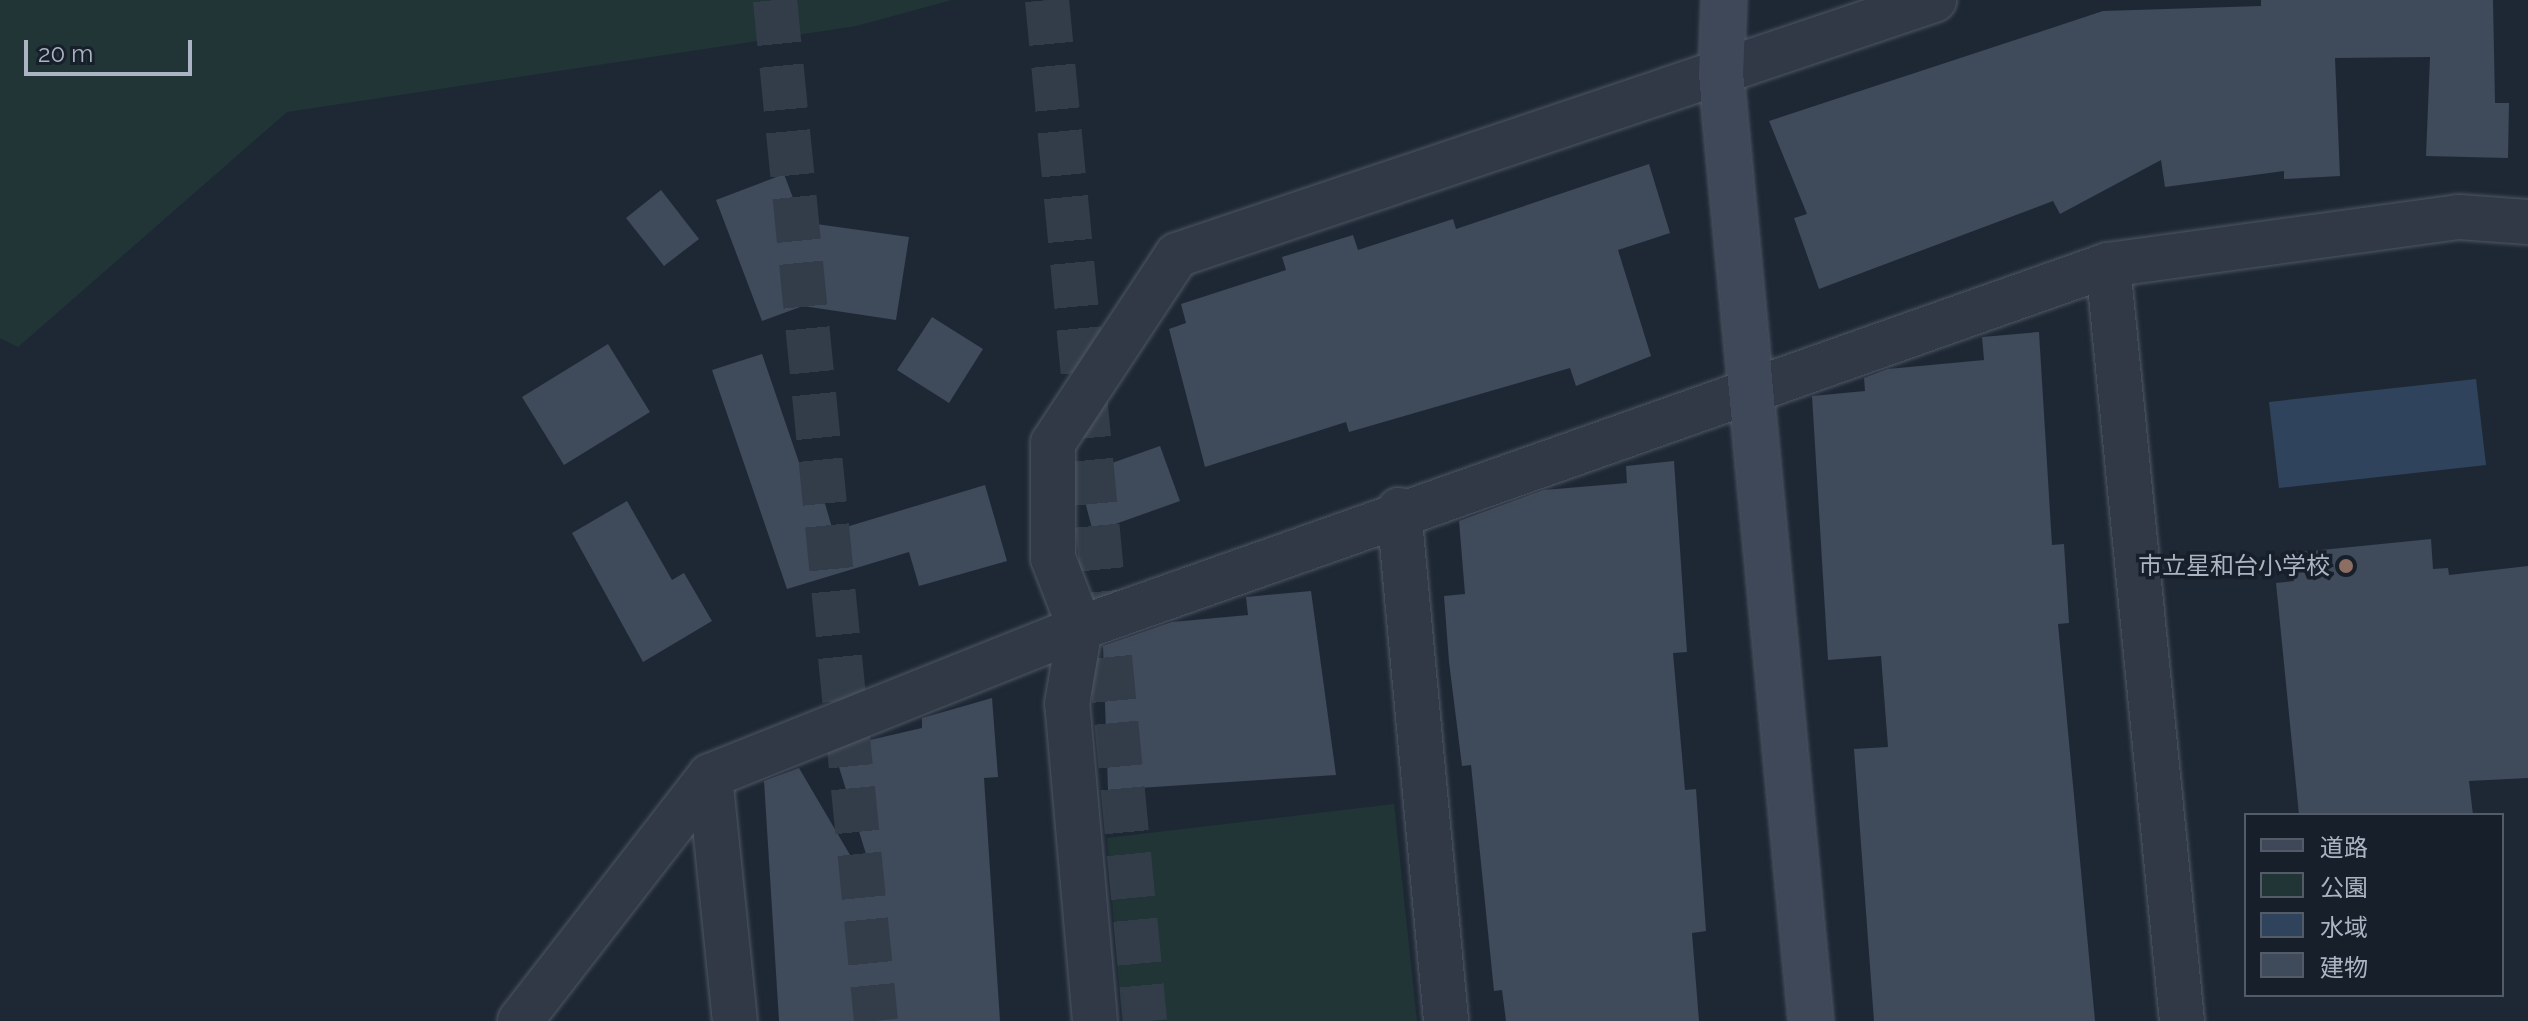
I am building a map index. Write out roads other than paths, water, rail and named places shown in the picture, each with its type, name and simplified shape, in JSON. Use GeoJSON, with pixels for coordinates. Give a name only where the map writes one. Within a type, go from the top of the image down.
{"type":"FeatureCollection","features":[{"type":"Feature","properties":{"kind":"street"},"geometry":{"type":"LineString","coordinates":[[1724,0],[1721,74],[1811,1021]]}},
{"type":"Feature","properties":{"kind":"street"},"geometry":{"type":"LineString","coordinates":[[1095,1021],[1067,704],[1080,628],[1053,558],[1053,443],[1177,255],[1934,0]]}},
{"type":"Feature","properties":{"kind":"street"},"geometry":{"type":"LineString","coordinates":[[520,1021],[710,776],[1080,628],[1399,510],[2108,265],[2459,217],[2528,222]]}},
{"type":"Feature","properties":{"kind":"street"},"geometry":{"type":"LineString","coordinates":[[2108,265],[2182,1021]]}},
{"type":"Feature","properties":{"kind":"street"},"geometry":{"type":"LineString","coordinates":[[1399,510],[1446,1021]]}},
{"type":"Feature","properties":{"kind":"street"},"geometry":{"type":"LineString","coordinates":[[710,776],[735,1021]]}},
{"type":"Feature","properties":{"kind":"water"},"geometry":{"type":"Polygon","coordinates":[[[2476,379],[2486,465],[2279,488],[2269,402],[2476,379]]]}},
{"type":"Feature","properties":{"kind":"tunnel"},"geometry":{"type":"LineString","coordinates":[[775,0],[876,1021]]}},
{"type":"Feature","properties":{"kind":"tunnel"},"geometry":{"type":"LineString","coordinates":[[1047,0],[1145,1021]]}},
{"type":"Feature","properties":{"kind":"place","name":"市立星和台小学校"},"geometry":{"type":"Point","coordinates":[2346,566]}}]}
